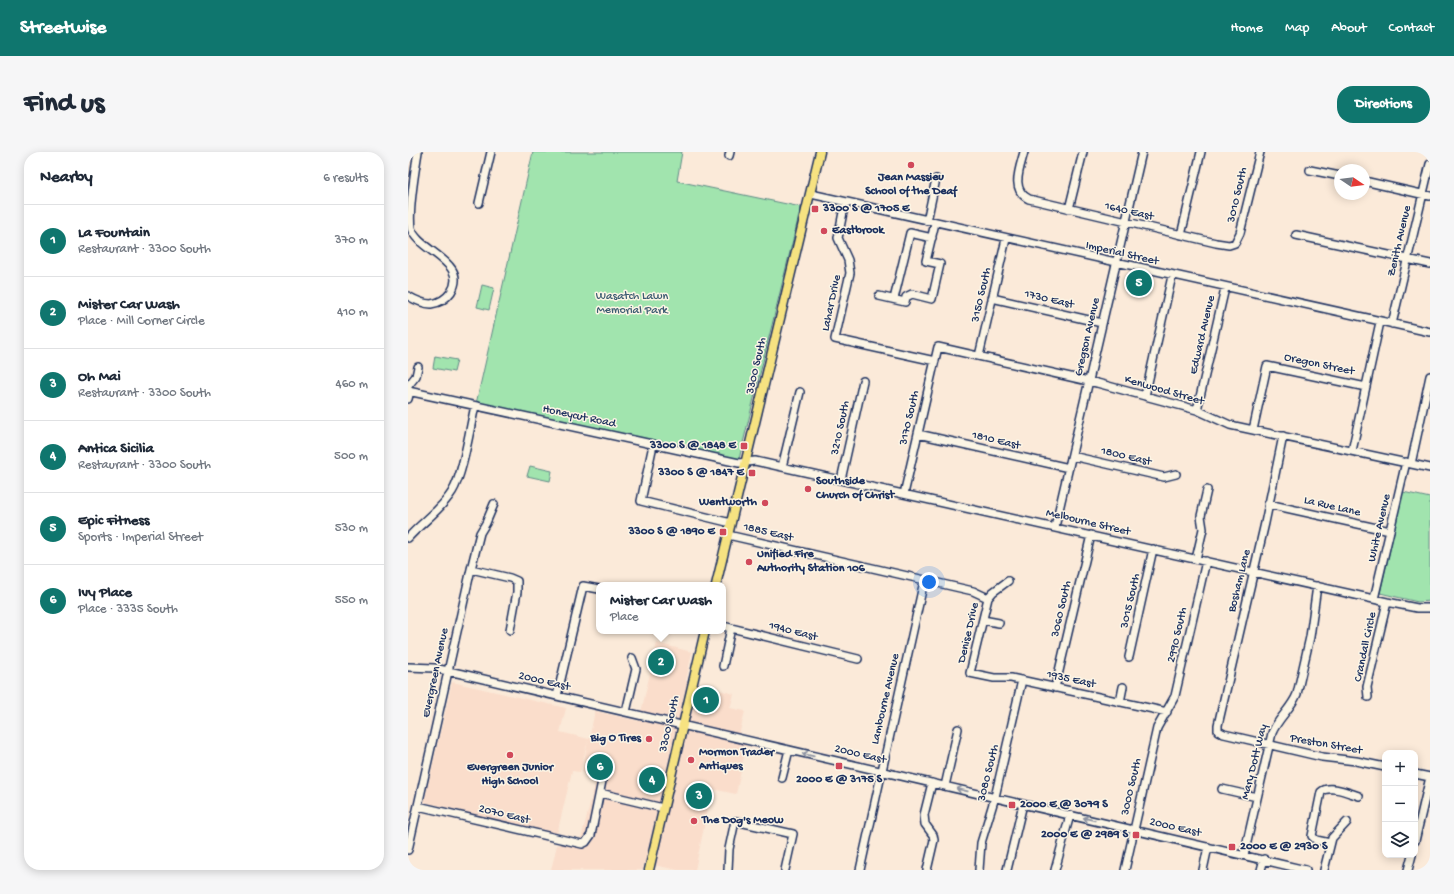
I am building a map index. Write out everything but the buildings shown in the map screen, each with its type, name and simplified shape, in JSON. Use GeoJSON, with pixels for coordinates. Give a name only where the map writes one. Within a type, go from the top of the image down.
{"type":"FeatureCollection","features":[{"type":"Feature","properties":{"kind":"main road","name":"3300 South"},"geometry":{"type":"LineString","coordinates":[[717,582],[820,152]]}},
{"type":"Feature","properties":{"kind":"main road","name":"3300 South"},"geometry":{"type":"LineString","coordinates":[[649,870],[704,634]]}},
{"type":"Feature","properties":{"kind":"street"},"geometry":{"type":"LineString","coordinates":[[408,296],[415,300],[430,304],[444,300],[451,293],[454,282],[452,269],[442,258],[418,241],[410,226],[409,214],[418,152]]}},
{"type":"Feature","properties":{"kind":"street"},"geometry":{"type":"LineString","coordinates":[[479,203],[491,152]]}},
{"type":"Feature","properties":{"kind":"street","name":"1640 East"},"geometry":{"type":"LineString","coordinates":[[1024,152],[1018,178],[1020,193],[1032,200],[1220,244],[1235,243]]}},
{"type":"Feature","properties":{"kind":"street"},"geometry":{"type":"LineString","coordinates":[[1069,209],[1083,152]]}},
{"type":"Feature","properties":{"kind":"street","name":"Gregson Avenue"},"geometry":{"type":"LineString","coordinates":[[1055,527],[1142,152]]}},
{"type":"Feature","properties":{"kind":"street"},"geometry":{"type":"LineString","coordinates":[[1181,235],[1201,152]]}},
{"type":"Feature","properties":{"kind":"street","name":"3010 South"},"geometry":{"type":"LineString","coordinates":[[1235,243],[1240,234],[1260,152]]}},
{"type":"Feature","properties":{"kind":"street","name":"Zenith Avenue"},"geometry":{"type":"LineString","coordinates":[[1392,324],[1426,195],[1430,164]]}},
{"type":"Feature","properties":{"kind":"street"},"geometry":{"type":"LineString","coordinates":[[1310,170],[1334,175]]}},
{"type":"Feature","properties":{"kind":"street"},"geometry":{"type":"LineString","coordinates":[[928,221],[936,179]]}},
{"type":"Feature","properties":{"kind":"street"},"geometry":{"type":"LineString","coordinates":[[1370,182],[1426,195]]}},
{"type":"Feature","properties":{"kind":"street","name":"Imperial Street"},"geometry":{"type":"LineString","coordinates":[[811,194],[1116,264],[1430,332]]}},
{"type":"Feature","properties":{"kind":"street","name":"Lahar Drive"},"geometry":{"type":"LineString","coordinates":[[845,202],[838,238],[848,260],[850,273],[835,339],[935,361]]}},
{"type":"Feature","properties":{"kind":"street"},"geometry":{"type":"LineString","coordinates":[[879,296],[905,302],[906,297],[912,294],[932,298],[940,264],[926,261],[935,223]]}},
{"type":"Feature","properties":{"kind":"street"},"geometry":{"type":"LineString","coordinates":[[894,300],[910,233],[932,238]]}},
{"type":"Feature","properties":{"kind":"street"},"geometry":{"type":"LineString","coordinates":[[1296,235],[1430,264]]}},
{"type":"Feature","properties":{"kind":"street","name":"3150 South"},"geometry":{"type":"LineString","coordinates":[[979,356],[1006,239]]}},
{"type":"Feature","properties":{"kind":"street"},"geometry":{"type":"LineString","coordinates":[[1145,396],[1172,276]]}},
{"type":"Feature","properties":{"kind":"street","name":"Edward Avenue"},"geometry":{"type":"LineString","coordinates":[[1197,410],[1225,288]]}},
{"type":"Feature","properties":{"kind":"street","name":"1730 East"},"geometry":{"type":"LineString","coordinates":[[992,298],[1102,323]]}},
{"type":"Feature","properties":{"kind":"street"},"geometry":{"type":"LineString","coordinates":[[1352,451],[1380,322]]}},
{"type":"Feature","properties":{"kind":"street","name":"Kenwood Street"},"geometry":{"type":"LineString","coordinates":[[938,347],[1145,396],[1197,410],[1222,422],[1253,430],[1430,468]]}},
{"type":"Feature","properties":{"kind":"street","name":"3170 South"},"geometry":{"type":"LineString","coordinates":[[904,494],[938,347]]}},
{"type":"Feature","properties":{"kind":"street","name":"Oregon Street"},"geometry":{"type":"LineString","coordinates":[[1253,430],[1267,366],[1366,387]]}},
{"type":"Feature","properties":{"kind":"street"},"geometry":{"type":"LineString","coordinates":[[408,399],[409,389],[416,376],[418,367]]}},
{"type":"Feature","properties":{"kind":"street","name":"White Avenue"},"geometry":{"type":"LineString","coordinates":[[1374,599],[1430,376]]}},
{"type":"Feature","properties":{"kind":"street","name":"3210 South"},"geometry":{"type":"LineString","coordinates":[[841,480],[862,380]]}},
{"type":"Feature","properties":{"kind":"street","name":"Honeycut Road"},"geometry":{"type":"LineString","coordinates":[[409,389],[475,406],[653,445],[739,463],[746,462]]}},
{"type":"Feature","properties":{"kind":"street"},"geometry":{"type":"LineString","coordinates":[[782,467],[800,392]]}},
{"type":"Feature","properties":{"kind":"street"},"geometry":{"type":"LineString","coordinates":[[409,534],[445,502],[453,490],[459,476],[475,406]]}},
{"type":"Feature","properties":{"kind":"street","name":"1810 East"},"geometry":{"type":"LineString","coordinates":[[918,434],[1069,468]]}},
{"type":"Feature","properties":{"kind":"street","name":"Bosham Lane"},"geometry":{"type":"LineString","coordinates":[[1218,731],[1218,725],[1254,572],[1283,436]]}},
{"type":"Feature","properties":{"kind":"street","name":"1885 East"},"geometry":{"type":"LineString","coordinates":[[653,445],[641,501],[731,523]]}},
{"type":"Feature","properties":{"kind":"street","name":"1800 East"},"geometry":{"type":"LineString","coordinates":[[1072,456],[1164,477],[1176,474]]}},
{"type":"Feature","properties":{"kind":"street","name":"Melbourne Street"},"geometry":{"type":"LineString","coordinates":[[746,462],[755,461],[1387,602],[1428,609]]}},
{"type":"Feature","properties":{"kind":"street"},"geometry":{"type":"LineString","coordinates":[[1196,559],[1203,530],[1201,516],[1207,490]]}},
{"type":"Feature","properties":{"kind":"street","name":"Evergreen Avenue"},"geometry":{"type":"LineString","coordinates":[[408,850],[471,569],[480,533],[494,504]]}},
{"type":"Feature","properties":{"kind":"street","name":"La Rue Lane"},"geometry":{"type":"LineString","coordinates":[[1268,504],[1390,532]]}},
{"type":"Feature","properties":{"kind":"street","name":"1885 East"},"geometry":{"type":"LineString","coordinates":[[728,535],[924,580],[973,592],[988,598]]}},
{"type":"Feature","properties":{"kind":"street","name":"3060 South"},"geometry":{"type":"LineString","coordinates":[[1055,688],[1091,535]]}},
{"type":"Feature","properties":{"kind":"street","name":"3015 South"},"geometry":{"type":"LineString","coordinates":[[1129,657],[1153,549]]}},
{"type":"Feature","properties":{"kind":"street","name":"2990 South"},"geometry":{"type":"LineString","coordinates":[[1167,712],[1175,696],[1206,561]]}},
{"type":"Feature","properties":{"kind":"street"},"geometry":{"type":"LineString","coordinates":[[471,569],[517,581],[517,592],[510,630]]}},
{"type":"Feature","properties":{"kind":"street","name":"Lambourne Avenue"},"geometry":{"type":"LineString","coordinates":[[860,870],[924,580]]}},
{"type":"Feature","properties":{"kind":"street"},"geometry":{"type":"LineString","coordinates":[[988,598],[1008,581]]}},
{"type":"Feature","properties":{"kind":"street"},"geometry":{"type":"LineString","coordinates":[[557,696],[584,586],[596,588]]}},
{"type":"Feature","properties":{"kind":"street","name":"Mary Dott Way"},"geometry":{"type":"LineString","coordinates":[[1244,855],[1269,745],[1276,724],[1294,701],[1297,694],[1310,637],[1317,586]]}},
{"type":"Feature","properties":{"kind":"street","name":"Denise Drive"},"geometry":{"type":"LineString","coordinates":[[970,673],[988,598]]}},
{"type":"Feature","properties":{"kind":"street","name":"Crandall Circle"},"geometry":{"type":"LineString","coordinates":[[1368,697],[1367,687],[1387,602]]}},
{"type":"Feature","properties":{"kind":"street"},"geometry":{"type":"LineString","coordinates":[[983,620],[999,623]]}},
{"type":"Feature","properties":{"kind":"street","name":"1940 East"},"geometry":{"type":"LineString","coordinates":[[726,627],[858,659]]}},
{"type":"Feature","properties":{"kind":"street"},"geometry":{"type":"LineString","coordinates":[[723,666],[731,628]]}},
{"type":"Feature","properties":{"kind":"street"},"geometry":{"type":"LineString","coordinates":[[626,712],[636,669],[632,658]]}},
{"type":"Feature","properties":{"kind":"street","name":"2000 East"},"geometry":{"type":"LineString","coordinates":[[408,667],[448,671],[1208,846],[1306,870]]}},
{"type":"Feature","properties":{"kind":"street","name":"1935 East"},"geometry":{"type":"LineString","coordinates":[[970,673],[994,678],[1011,678],[1022,680],[1167,712]]}},
{"type":"Feature","properties":{"kind":"street","name":"3080 South"},"geometry":{"type":"LineString","coordinates":[[979,870],[981,842],[995,798],[1022,680]]}},
{"type":"Feature","properties":{"kind":"street"},"geometry":{"type":"LineString","coordinates":[[1120,702],[1123,687]]}},
{"type":"Feature","properties":{"kind":"street","name":"3000 South"},"geometry":{"type":"LineString","coordinates":[[1125,870],[1133,829],[1157,728],[1167,712]]}},
{"type":"Feature","properties":{"kind":"street"},"geometry":{"type":"LineString","coordinates":[[945,786],[958,729]]}},
{"type":"Feature","properties":{"kind":"street","name":"Preston Street"},"geometry":{"type":"LineString","coordinates":[[1218,731],[1224,734],[1322,757],[1356,760],[1382,766]]}},
{"type":"Feature","properties":{"kind":"street"},"geometry":{"type":"LineString","coordinates":[[782,778],[789,750]]}},
{"type":"Feature","properties":{"kind":"street"},"geometry":{"type":"LineString","coordinates":[[1418,775],[1430,777],[1418,828]]}},
{"type":"Feature","properties":{"kind":"street"},"geometry":{"type":"LineString","coordinates":[[602,781],[600,793],[663,808]]}},
{"type":"Feature","properties":{"kind":"street"},"geometry":{"type":"LineString","coordinates":[[927,870],[934,840],[933,835],[925,824],[924,815],[932,783]]}},
{"type":"Feature","properties":{"kind":"street"},"geometry":{"type":"LineString","coordinates":[[1222,789],[1257,797]]}},
{"type":"Feature","properties":{"kind":"street"},"geometry":{"type":"LineString","coordinates":[[1330,843],[1316,840],[1312,836],[1320,796],[1324,790],[1333,789],[1359,796]]}},
{"type":"Feature","properties":{"kind":"street","name":"2070 East"},"geometry":{"type":"LineString","coordinates":[[418,806],[571,842],[586,842],[591,835],[600,793]]}},
{"type":"Feature","properties":{"kind":"street"},"geometry":{"type":"LineString","coordinates":[[1007,870],[1024,804]]}},
{"type":"Feature","properties":{"kind":"street"},"geometry":{"type":"LineString","coordinates":[[1055,870],[1070,815]]}},
{"type":"Feature","properties":{"kind":"street"},"geometry":{"type":"LineString","coordinates":[[728,870],[728,849],[735,821],[793,834],[785,870]]}},
{"type":"Feature","properties":{"kind":"street"},"geometry":{"type":"LineString","coordinates":[[1324,870],[1332,838],[1348,822]]}},
{"type":"Feature","properties":{"kind":"street"},"geometry":{"type":"LineString","coordinates":[[1203,870],[1208,846]]}},
{"type":"Feature","properties":{"kind":"street"},"geometry":{"type":"LineString","coordinates":[[1408,870],[1411,858]]}},
{"type":"Feature","properties":{"kind":"street"},"geometry":{"type":"LineString","coordinates":[[1261,870],[1264,859]]}},
{"type":"Feature","properties":{"kind":"shaded area"},"geometry":{"type":"Polygon","coordinates":[[[657,643],[692,652],[686,681],[734,694],[730,708],[745,711],[739,735],[748,738],[736,794],[712,789],[695,870],[678,870],[644,863],[643,870],[551,870],[557,845],[581,839],[597,776],[582,772],[588,740],[580,772],[572,771],[557,834],[424,802],[452,682],[566,708],[560,732],[589,739],[595,711],[639,721],[657,643]]]}},
{"type":"Feature","properties":{"kind":"green space","name":"Wasatch Lawn Memorial Park"},"geometry":{"type":"Polygon","coordinates":[[[533,152],[682,152],[677,181],[801,207],[739,459],[476,404],[533,152]]]}},
{"type":"Feature","properties":{"kind":"green space"},"geometry":{"type":"Polygon","coordinates":[[[482,285],[494,288],[489,310],[477,307],[482,285]]]}},
{"type":"Feature","properties":{"kind":"green space"},"geometry":{"type":"Polygon","coordinates":[[[435,356],[457,360],[454,372],[433,368],[435,356]]]}},
{"type":"Feature","properties":{"kind":"green space"},"geometry":{"type":"Polygon","coordinates":[[[530,466],[552,471],[550,481],[527,476],[530,466]]]}},
{"type":"Feature","properties":{"kind":"green space"},"geometry":{"type":"Polygon","coordinates":[[[1403,492],[1430,498],[1430,601],[1418,602],[1380,593],[1403,492]]]}},
{"type":"Feature","properties":{"kind":"place","name":"Jean Massieu School of the Deaf"},"geometry":{"type":"Point","coordinates":[911,165]}},
{"type":"Feature","properties":{"kind":"place","name":"3300 S @ 1705 E"},"geometry":{"type":"Point","coordinates":[815,209]}},
{"type":"Feature","properties":{"kind":"place","name":"Eastbrook"},"geometry":{"type":"Point","coordinates":[824,231]}},
{"type":"Feature","properties":{"kind":"place","name":"Epic Fitness"},"geometry":{"type":"Point","coordinates":[1139,283]}},
{"type":"Feature","properties":{"kind":"place","name":"3300 S @ 1848 E"},"geometry":{"type":"Point","coordinates":[744,446]}},
{"type":"Feature","properties":{"kind":"place","name":"3300 S @ 1847 E"},"geometry":{"type":"Point","coordinates":[752,473]}},
{"type":"Feature","properties":{"kind":"place","name":"Southside Church of Christ"},"geometry":{"type":"Point","coordinates":[808,489]}},
{"type":"Feature","properties":{"kind":"place","name":"Wentworth"},"geometry":{"type":"Point","coordinates":[765,503]}},
{"type":"Feature","properties":{"kind":"place","name":"3300 S @ 1890 E"},"geometry":{"type":"Point","coordinates":[723,532]}},
{"type":"Feature","properties":{"kind":"place","name":"Unified Fire Authority Station 106"},"geometry":{"type":"Point","coordinates":[749,562]}},
{"type":"Feature","properties":{"kind":"place","name":"Mister Car Wash"},"geometry":{"type":"Point","coordinates":[661,662]}},
{"type":"Feature","properties":{"kind":"place","name":"La Fountain"},"geometry":{"type":"Point","coordinates":[706,700]}},
{"type":"Feature","properties":{"kind":"place","name":"Big O Tires"},"geometry":{"type":"Point","coordinates":[649,739]}},
{"type":"Feature","properties":{"kind":"place","name":"Evergreen Junior High School"},"geometry":{"type":"Point","coordinates":[510,755]}},
{"type":"Feature","properties":{"kind":"place","name":"Mormon Trader Antiques"},"geometry":{"type":"Point","coordinates":[691,760]}},
{"type":"Feature","properties":{"kind":"place","name":"2000 E @ 3175 S"},"geometry":{"type":"Point","coordinates":[839,766]}},
{"type":"Feature","properties":{"kind":"place","name":"Ivy Place"},"geometry":{"type":"Point","coordinates":[600,767]}},
{"type":"Feature","properties":{"kind":"place","name":"Antica Sicilia"},"geometry":{"type":"Point","coordinates":[652,780]}},
{"type":"Feature","properties":{"kind":"place","name":"Oh Mai"},"geometry":{"type":"Point","coordinates":[699,796]}},
{"type":"Feature","properties":{"kind":"place","name":"2000 E @ 3079 S"},"geometry":{"type":"Point","coordinates":[1012,805]}},
{"type":"Feature","properties":{"kind":"place","name":"The Dog's Meow"},"geometry":{"type":"Point","coordinates":[694,821]}},
{"type":"Feature","properties":{"kind":"place","name":"2000 E @ 2989 S"},"geometry":{"type":"Point","coordinates":[1136,835]}},
{"type":"Feature","properties":{"kind":"place","name":"2000 E @ 2930 S"},"geometry":{"type":"Point","coordinates":[1232,847]}}]}
